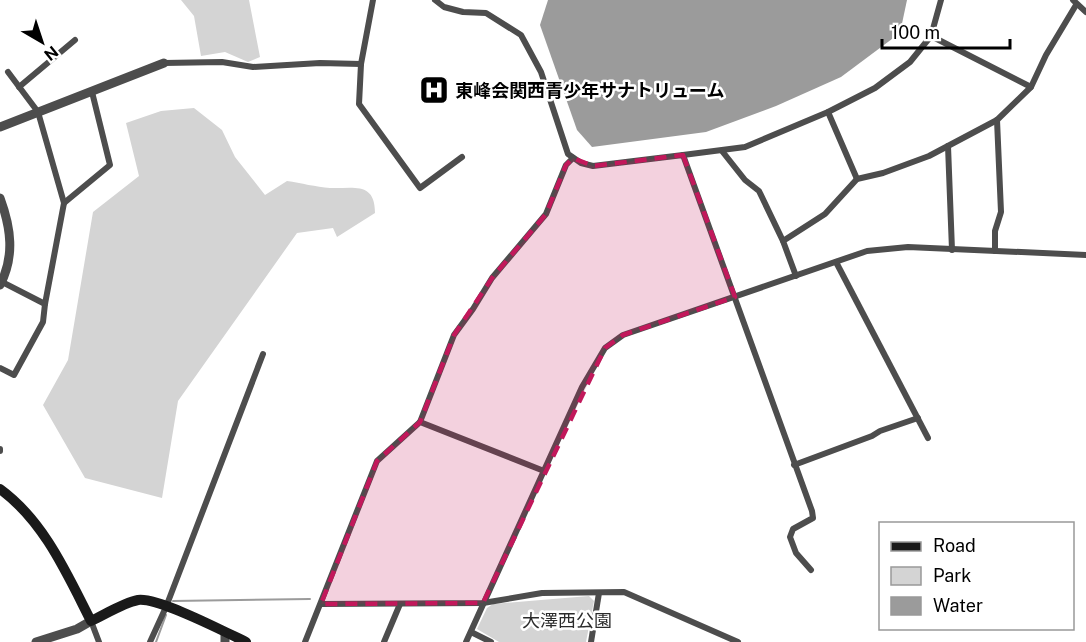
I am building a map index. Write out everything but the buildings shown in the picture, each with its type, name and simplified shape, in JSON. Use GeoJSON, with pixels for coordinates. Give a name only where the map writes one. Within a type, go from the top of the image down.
{"type":"FeatureCollection","features":[{"type":"Feature","properties":{"kind":"main road"},"geometry":{"type":"LineString","coordinates":[[1,491],[16,502],[45,537],[91,621],[139,600],[166,607],[225,637],[246,642]]}},
{"type":"Feature","properties":{"kind":"street"},"geometry":{"type":"LineString","coordinates":[[372,0],[361,64],[359,104],[420,188],[462,157]]}},
{"type":"Feature","properties":{"kind":"street"},"geometry":{"type":"LineString","coordinates":[[435,0],[444,7],[486,13],[521,35],[540,72],[568,154],[581,163],[593,166],[722,152],[745,147],[828,112],[875,88],[910,62],[932,36],[940,0]]}},
{"type":"Feature","properties":{"kind":"street"},"geometry":{"type":"LineString","coordinates":[[783,241],[825,214],[857,179],[920,160],[997,120],[1031,87],[1075,2],[1086,12]]}},
{"type":"Feature","properties":{"kind":"street"},"geometry":{"type":"LineString","coordinates":[[932,36],[1031,87]]}},
{"type":"Feature","properties":{"kind":"street"},"geometry":{"type":"LineString","coordinates":[[19,87],[75,40]]}},
{"type":"Feature","properties":{"kind":"street"},"geometry":{"type":"LineString","coordinates":[[0,127],[164,63],[222,62],[253,67],[320,63],[361,64]]}},
{"type":"Feature","properties":{"kind":"street"},"geometry":{"type":"LineString","coordinates":[[0,368],[14,375],[43,322],[64,203],[38,112],[8,72]]}},
{"type":"Feature","properties":{"kind":"street"},"geometry":{"type":"LineString","coordinates":[[64,203],[110,165],[92,92]]}},
{"type":"Feature","properties":{"kind":"street"},"geometry":{"type":"LineString","coordinates":[[828,112],[857,179]]}},
{"type":"Feature","properties":{"kind":"street"},"geometry":{"type":"LineString","coordinates":[[995,251],[995,231],[1001,212],[997,120]]}},
{"type":"Feature","properties":{"kind":"street"},"geometry":{"type":"LineString","coordinates":[[948,146],[952,250]]}},
{"type":"Feature","properties":{"kind":"street"},"geometry":{"type":"LineString","coordinates":[[722,152],[745,180],[759,191],[783,241],[796,276]]}},
{"type":"Feature","properties":{"kind":"street"},"geometry":{"type":"LineString","coordinates":[[683,155],[813,518],[793,529],[790,537],[796,553],[811,570]]}},
{"type":"Feature","properties":{"kind":"street"},"geometry":{"type":"LineString","coordinates":[[305,642],[377,461],[420,422],[454,335],[492,278],[546,214],[566,165],[573,158]]}},
{"type":"Feature","properties":{"kind":"street"},"geometry":{"type":"LineString","coordinates":[[0,198],[10,231],[11,251],[0,282],[45,304]]}},
{"type":"Feature","properties":{"kind":"street"},"geometry":{"type":"LineString","coordinates":[[466,642],[582,387],[606,348],[623,335],[867,251],[908,247],[1086,255]]}},
{"type":"Feature","properties":{"kind":"street"},"geometry":{"type":"LineString","coordinates":[[836,262],[928,438]]}},
{"type":"Feature","properties":{"kind":"street"},"geometry":{"type":"LineString","coordinates":[[150,642],[166,607],[264,354]]}},
{"type":"Feature","properties":{"kind":"street"},"geometry":{"type":"LineString","coordinates":[[794,465],[918,418]]}},
{"type":"Feature","properties":{"kind":"street"},"geometry":{"type":"LineString","coordinates":[[420,422],[544,471]]}},
{"type":"Feature","properties":{"kind":"street"},"geometry":{"type":"LineString","coordinates":[[321,604],[483,603],[542,593],[624,592],[738,642]]}},
{"type":"Feature","properties":{"kind":"street"},"geometry":{"type":"LineString","coordinates":[[592,642],[599,593]]}},
{"type":"Feature","properties":{"kind":"street"},"geometry":{"type":"LineString","coordinates":[[384,642],[400,604]]}},
{"type":"Feature","properties":{"kind":"street"},"geometry":{"type":"LineString","coordinates":[[36,642],[77,629],[91,621],[99,642]]}},
{"type":"Feature","properties":{"kind":"street"},"geometry":{"type":"LineString","coordinates":[[471,632],[491,642]]}},
{"type":"Feature","properties":{"kind":"street"},"geometry":{"type":"LineString","coordinates":[[722,642],[724,635]]}},
{"type":"Feature","properties":{"kind":"highlighted area"},"geometry":{"type":"Polygon","coordinates":[[[683,155],[735,297],[623,335],[605,348],[483,603],[321,604],[377,461],[420,422],[454,335],[492,278],[546,214],[566,165],[573,158],[593,166],[683,155]]]}},
{"type":"Feature","properties":{"kind":"green space"},"geometry":{"type":"Polygon","coordinates":[[[181,0],[249,0],[260,57],[248,62],[225,52],[201,56],[194,16],[181,0]]]}},
{"type":"Feature","properties":{"kind":"green space"},"geometry":{"type":"Polygon","coordinates":[[[194,108],[222,130],[235,157],[265,195],[287,181],[325,187],[361,189],[367,191],[371,196],[375,213],[337,237],[333,228],[297,233],[178,401],[162,498],[85,478],[43,405],[68,360],[93,212],[139,176],[126,123],[161,111],[194,108]]]}},
{"type":"Feature","properties":{"kind":"green space","name":"大澤西公園"},"geometry":{"type":"Polygon","coordinates":[[[589,596],[594,601],[586,642],[499,642],[477,629],[487,608],[493,604],[589,596]]]}},
{"type":"Feature","properties":{"kind":"water"},"geometry":{"type":"Polygon","coordinates":[[[548,0],[907,0],[900,33],[841,77],[776,106],[706,132],[592,147],[577,130],[540,25],[548,0]]]}},
{"type":"Feature","properties":{"kind":"waterway"},"geometry":{"type":"LineString","coordinates":[[173,601],[310,599]]}},
{"type":"Feature","properties":{"kind":"waterway"},"geometry":{"type":"LineString","coordinates":[[156,642],[166,615]]}},
{"type":"Feature","properties":{"kind":"place","name":"東峰会関西青少年サナトリューム"},"geometry":{"type":"Point","coordinates":[434,90]}}]}
